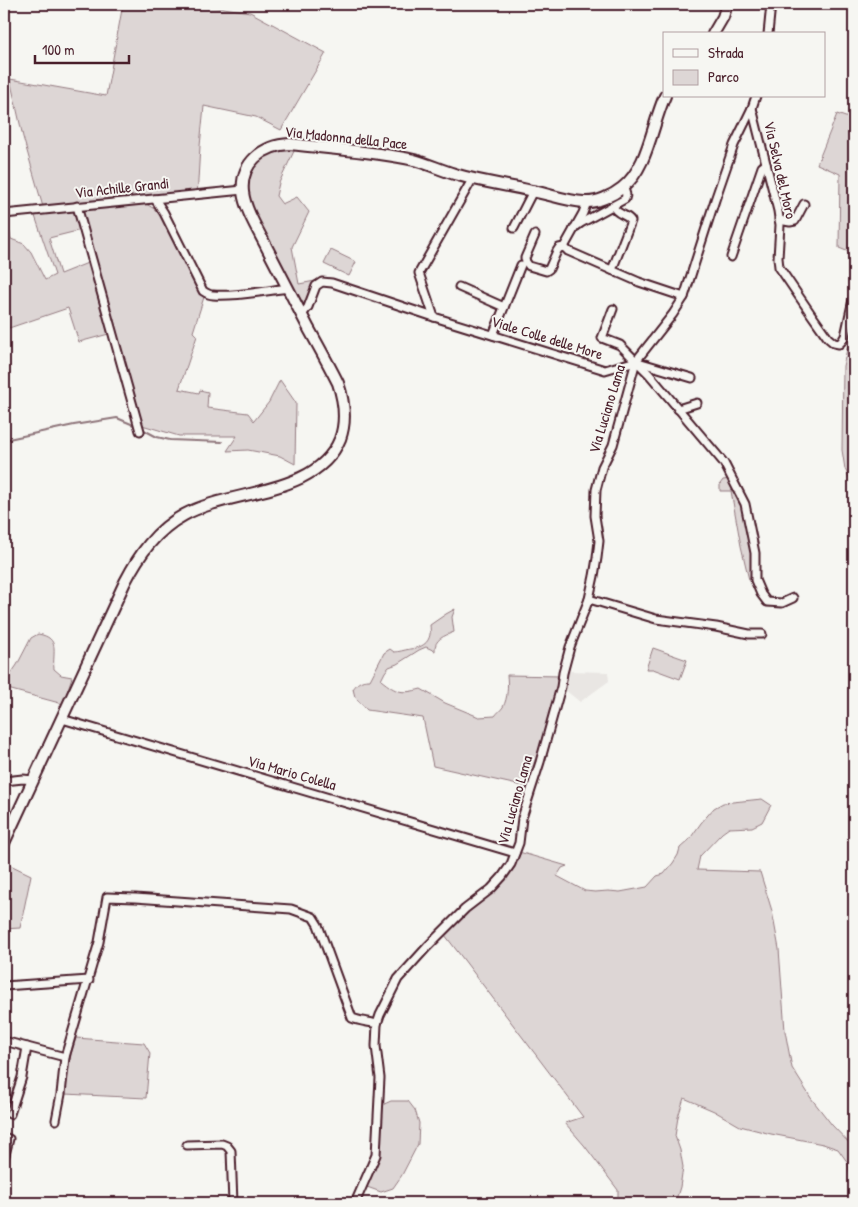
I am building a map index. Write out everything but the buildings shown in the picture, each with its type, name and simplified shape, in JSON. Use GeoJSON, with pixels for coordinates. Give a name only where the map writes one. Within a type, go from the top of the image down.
{"type":"FeatureCollection","features":[{"type":"Feature","properties":{"kind":"main road"},"geometry":{"type":"LineString","coordinates":[[713,32],[723,17],[727,4]]}},
{"type":"Feature","properties":{"kind":"main road","name":"Via Madonna della Pace"},"geometry":{"type":"LineString","coordinates":[[243,190],[246,172],[253,161],[267,149],[282,144],[290,144],[417,161],[458,175],[570,200],[587,202],[606,198],[623,188],[641,165],[664,98]]}},
{"type":"Feature","properties":{"kind":"main road"},"geometry":{"type":"LineString","coordinates":[[4,843],[132,569],[145,548],[166,527],[184,515],[204,506],[284,485],[315,471],[330,455],[337,444],[343,425],[342,397],[334,376],[247,207],[243,190]]}},
{"type":"Feature","properties":{"kind":"street"},"geometry":{"type":"LineString","coordinates":[[768,32],[771,4]]}},
{"type":"Feature","properties":{"kind":"street"},"geometry":{"type":"LineString","coordinates":[[636,362],[684,297],[734,145],[755,98]]}},
{"type":"Feature","properties":{"kind":"street","name":"Via Selva del Moro"},"geometry":{"type":"LineString","coordinates":[[752,108],[779,220],[779,267],[828,338],[834,343],[839,344],[845,336],[854,295]]}},
{"type":"Feature","properties":{"kind":"street"},"geometry":{"type":"LineString","coordinates":[[731,257],[762,167],[766,164]]}},
{"type":"Feature","properties":{"kind":"street"},"geometry":{"type":"LineString","coordinates":[[434,317],[419,274],[473,178]]}},
{"type":"Feature","properties":{"kind":"street"},"geometry":{"type":"LineString","coordinates":[[574,228],[621,202],[626,196],[623,188]]}},
{"type":"Feature","properties":{"kind":"street","name":"Via Achille Grandi"},"geometry":{"type":"LineString","coordinates":[[4,214],[243,190]]}},
{"type":"Feature","properties":{"kind":"street"},"geometry":{"type":"LineString","coordinates":[[514,228],[533,191]]}},
{"type":"Feature","properties":{"kind":"street"},"geometry":{"type":"LineString","coordinates":[[154,199],[164,213],[202,291],[212,295],[231,295],[288,288]]}},
{"type":"Feature","properties":{"kind":"street"},"geometry":{"type":"LineString","coordinates":[[535,235],[525,258],[526,262],[529,266],[546,271],[549,269],[559,248],[564,247],[587,202]]}},
{"type":"Feature","properties":{"kind":"street"},"geometry":{"type":"LineString","coordinates":[[779,220],[795,221],[804,204]]}},
{"type":"Feature","properties":{"kind":"street"},"geometry":{"type":"LineString","coordinates":[[77,206],[140,431]]}},
{"type":"Feature","properties":{"kind":"street"},"geometry":{"type":"LineString","coordinates":[[612,270],[631,221],[628,217],[617,213],[613,206]]}},
{"type":"Feature","properties":{"kind":"street"},"geometry":{"type":"LineString","coordinates":[[564,247],[639,282],[684,297]]}},
{"type":"Feature","properties":{"kind":"street"},"geometry":{"type":"LineString","coordinates":[[493,335],[521,265]]}},
{"type":"Feature","properties":{"kind":"street","name":"Viale Colle delle More"},"geometry":{"type":"LineString","coordinates":[[302,316],[308,307],[316,286],[325,282],[605,370],[636,362]]}},
{"type":"Feature","properties":{"kind":"street"},"geometry":{"type":"LineString","coordinates":[[459,287],[504,307]]}},
{"type":"Feature","properties":{"kind":"street"},"geometry":{"type":"LineString","coordinates":[[614,309],[602,338],[620,345],[653,379],[724,463],[745,504],[755,553],[755,580],[760,594],[767,602],[782,603],[793,598]]}},
{"type":"Feature","properties":{"kind":"street"},"geometry":{"type":"LineString","coordinates":[[636,362],[692,378]]}},
{"type":"Feature","properties":{"kind":"street","name":"Via Luciano Lama"},"geometry":{"type":"LineString","coordinates":[[355,1203],[376,1155],[380,1078],[376,1046],[377,1024],[380,1015],[398,979],[465,909],[491,889],[502,877],[511,864],[519,843],[522,818],[540,762],[570,647],[588,599],[598,558],[599,541],[595,516],[596,490],[602,467],[613,445],[636,362]]}},
{"type":"Feature","properties":{"kind":"street"},"geometry":{"type":"LineString","coordinates":[[678,409],[697,403]]}},
{"type":"Feature","properties":{"kind":"street"},"geometry":{"type":"LineString","coordinates":[[588,599],[656,619],[716,627],[749,634],[762,634]]}},
{"type":"Feature","properties":{"kind":"street","name":"Via Mario Colella"},"geometry":{"type":"LineString","coordinates":[[62,719],[515,853]]}},
{"type":"Feature","properties":{"kind":"street"},"geometry":{"type":"LineString","coordinates":[[4,781],[33,780]]}},
{"type":"Feature","properties":{"kind":"street"},"geometry":{"type":"LineString","coordinates":[[56,1120],[66,1057],[99,942],[107,897],[291,910],[313,916],[352,1018],[377,1024]]}},
{"type":"Feature","properties":{"kind":"street"},"geometry":{"type":"LineString","coordinates":[[4,986],[89,980]]}},
{"type":"Feature","properties":{"kind":"street"},"geometry":{"type":"LineString","coordinates":[[4,1041],[66,1057]]}},
{"type":"Feature","properties":{"kind":"street"},"geometry":{"type":"LineString","coordinates":[[10,1114],[22,1077],[27,1047]]}},
{"type":"Feature","properties":{"kind":"street"},"geometry":{"type":"LineString","coordinates":[[4,1137],[9,1139],[4,1160]]}},
{"type":"Feature","properties":{"kind":"street"},"geometry":{"type":"LineString","coordinates":[[187,1145],[222,1144],[230,1148],[233,1203]]}},
{"type":"Feature","properties":{"kind":"shaded area"},"geometry":{"type":"Polygon","coordinates":[[[566,671],[608,672],[609,681],[580,702],[564,689],[566,671]]]}},
{"type":"Feature","properties":{"kind":"green space"},"geometry":{"type":"Polygon","coordinates":[[[123,4],[197,4],[250,12],[326,53],[281,130],[256,117],[204,106],[197,198],[146,204],[162,216],[204,297],[193,332],[197,336],[179,389],[199,393],[200,390],[208,392],[207,408],[248,413],[254,421],[269,402],[280,380],[296,403],[295,464],[280,456],[248,450],[227,451],[237,436],[179,436],[142,425],[116,332],[79,342],[68,308],[9,328],[4,314],[4,217],[7,217],[11,239],[24,244],[31,252],[45,280],[55,275],[34,213],[43,207],[23,137],[10,79],[106,96],[123,4]],[[81,230],[49,238],[60,274],[90,262],[81,230]]]}},
{"type":"Feature","properties":{"kind":"green space"},"geometry":{"type":"Polygon","coordinates":[[[837,114],[854,120],[854,254],[839,248],[840,174],[817,164],[837,114]]]}},
{"type":"Feature","properties":{"kind":"green space"},"geometry":{"type":"Polygon","coordinates":[[[283,149],[295,149],[279,183],[276,196],[282,204],[297,197],[309,212],[292,247],[299,284],[315,281],[307,304],[303,304],[268,240],[248,195],[247,181],[250,171],[264,155],[283,149]]]}},
{"type":"Feature","properties":{"kind":"green space"},"geometry":{"type":"Polygon","coordinates":[[[331,250],[356,262],[349,276],[324,264],[331,250]]]}},
{"type":"Feature","properties":{"kind":"green space"},"geometry":{"type":"Polygon","coordinates":[[[848,345],[854,347],[854,486],[845,469],[842,450],[843,366],[848,345]]]}},
{"type":"Feature","properties":{"kind":"green space"},"geometry":{"type":"Polygon","coordinates":[[[731,479],[747,510],[751,530],[753,563],[749,580],[731,491],[720,491],[720,484],[723,480],[731,479]]]}},
{"type":"Feature","properties":{"kind":"green space"},"geometry":{"type":"Polygon","coordinates":[[[455,609],[452,617],[454,632],[438,641],[435,651],[426,647],[419,650],[389,667],[381,680],[391,688],[404,692],[421,689],[445,703],[479,717],[495,716],[503,707],[506,700],[507,675],[560,676],[531,788],[433,766],[423,718],[367,710],[355,697],[353,689],[360,682],[370,680],[384,653],[390,649],[396,652],[420,647],[429,639],[430,625],[455,609]]]}},
{"type":"Feature","properties":{"kind":"green space"},"geometry":{"type":"Polygon","coordinates":[[[38,634],[45,636],[53,642],[54,669],[61,675],[72,677],[63,704],[4,688],[4,684],[17,665],[31,638],[38,634]]]}},
{"type":"Feature","properties":{"kind":"green space"},"geometry":{"type":"Polygon","coordinates":[[[653,648],[687,660],[680,679],[653,669],[646,669],[653,648]]]}},
{"type":"Feature","properties":{"kind":"green space"},"geometry":{"type":"Polygon","coordinates":[[[762,799],[771,805],[762,822],[752,827],[729,828],[722,833],[700,856],[697,870],[760,872],[772,911],[779,949],[785,1031],[792,1068],[811,1098],[832,1125],[852,1146],[854,1153],[854,1203],[851,1203],[848,1163],[838,1149],[740,1126],[714,1111],[684,1098],[675,1136],[683,1167],[675,1203],[622,1203],[618,1198],[618,1190],[565,1123],[583,1117],[445,935],[492,890],[519,852],[567,866],[562,868],[557,876],[585,891],[620,892],[647,887],[657,876],[664,874],[678,855],[680,848],[689,840],[714,808],[723,803],[762,799]]]}},
{"type":"Feature","properties":{"kind":"green space"},"geometry":{"type":"Polygon","coordinates":[[[4,862],[31,875],[20,928],[4,929],[4,862]]]}},
{"type":"Feature","properties":{"kind":"green space"},"geometry":{"type":"Polygon","coordinates":[[[76,1038],[144,1043],[150,1053],[146,1098],[65,1094],[71,1054],[76,1038]]]}},
{"type":"Feature","properties":{"kind":"green space"},"geometry":{"type":"Polygon","coordinates":[[[391,1101],[408,1101],[415,1110],[419,1123],[418,1144],[393,1188],[381,1192],[367,1187],[363,1179],[373,1154],[377,1102],[382,1105],[391,1101]]]}},
{"type":"Feature","properties":{"kind":"waterway"},"geometry":{"type":"LineString","coordinates":[[4,440],[117,418],[136,426]]}},
{"type":"Feature","properties":{"kind":"waterway"},"geometry":{"type":"LineString","coordinates":[[144,430],[157,437],[170,440],[222,442]]}}]}
